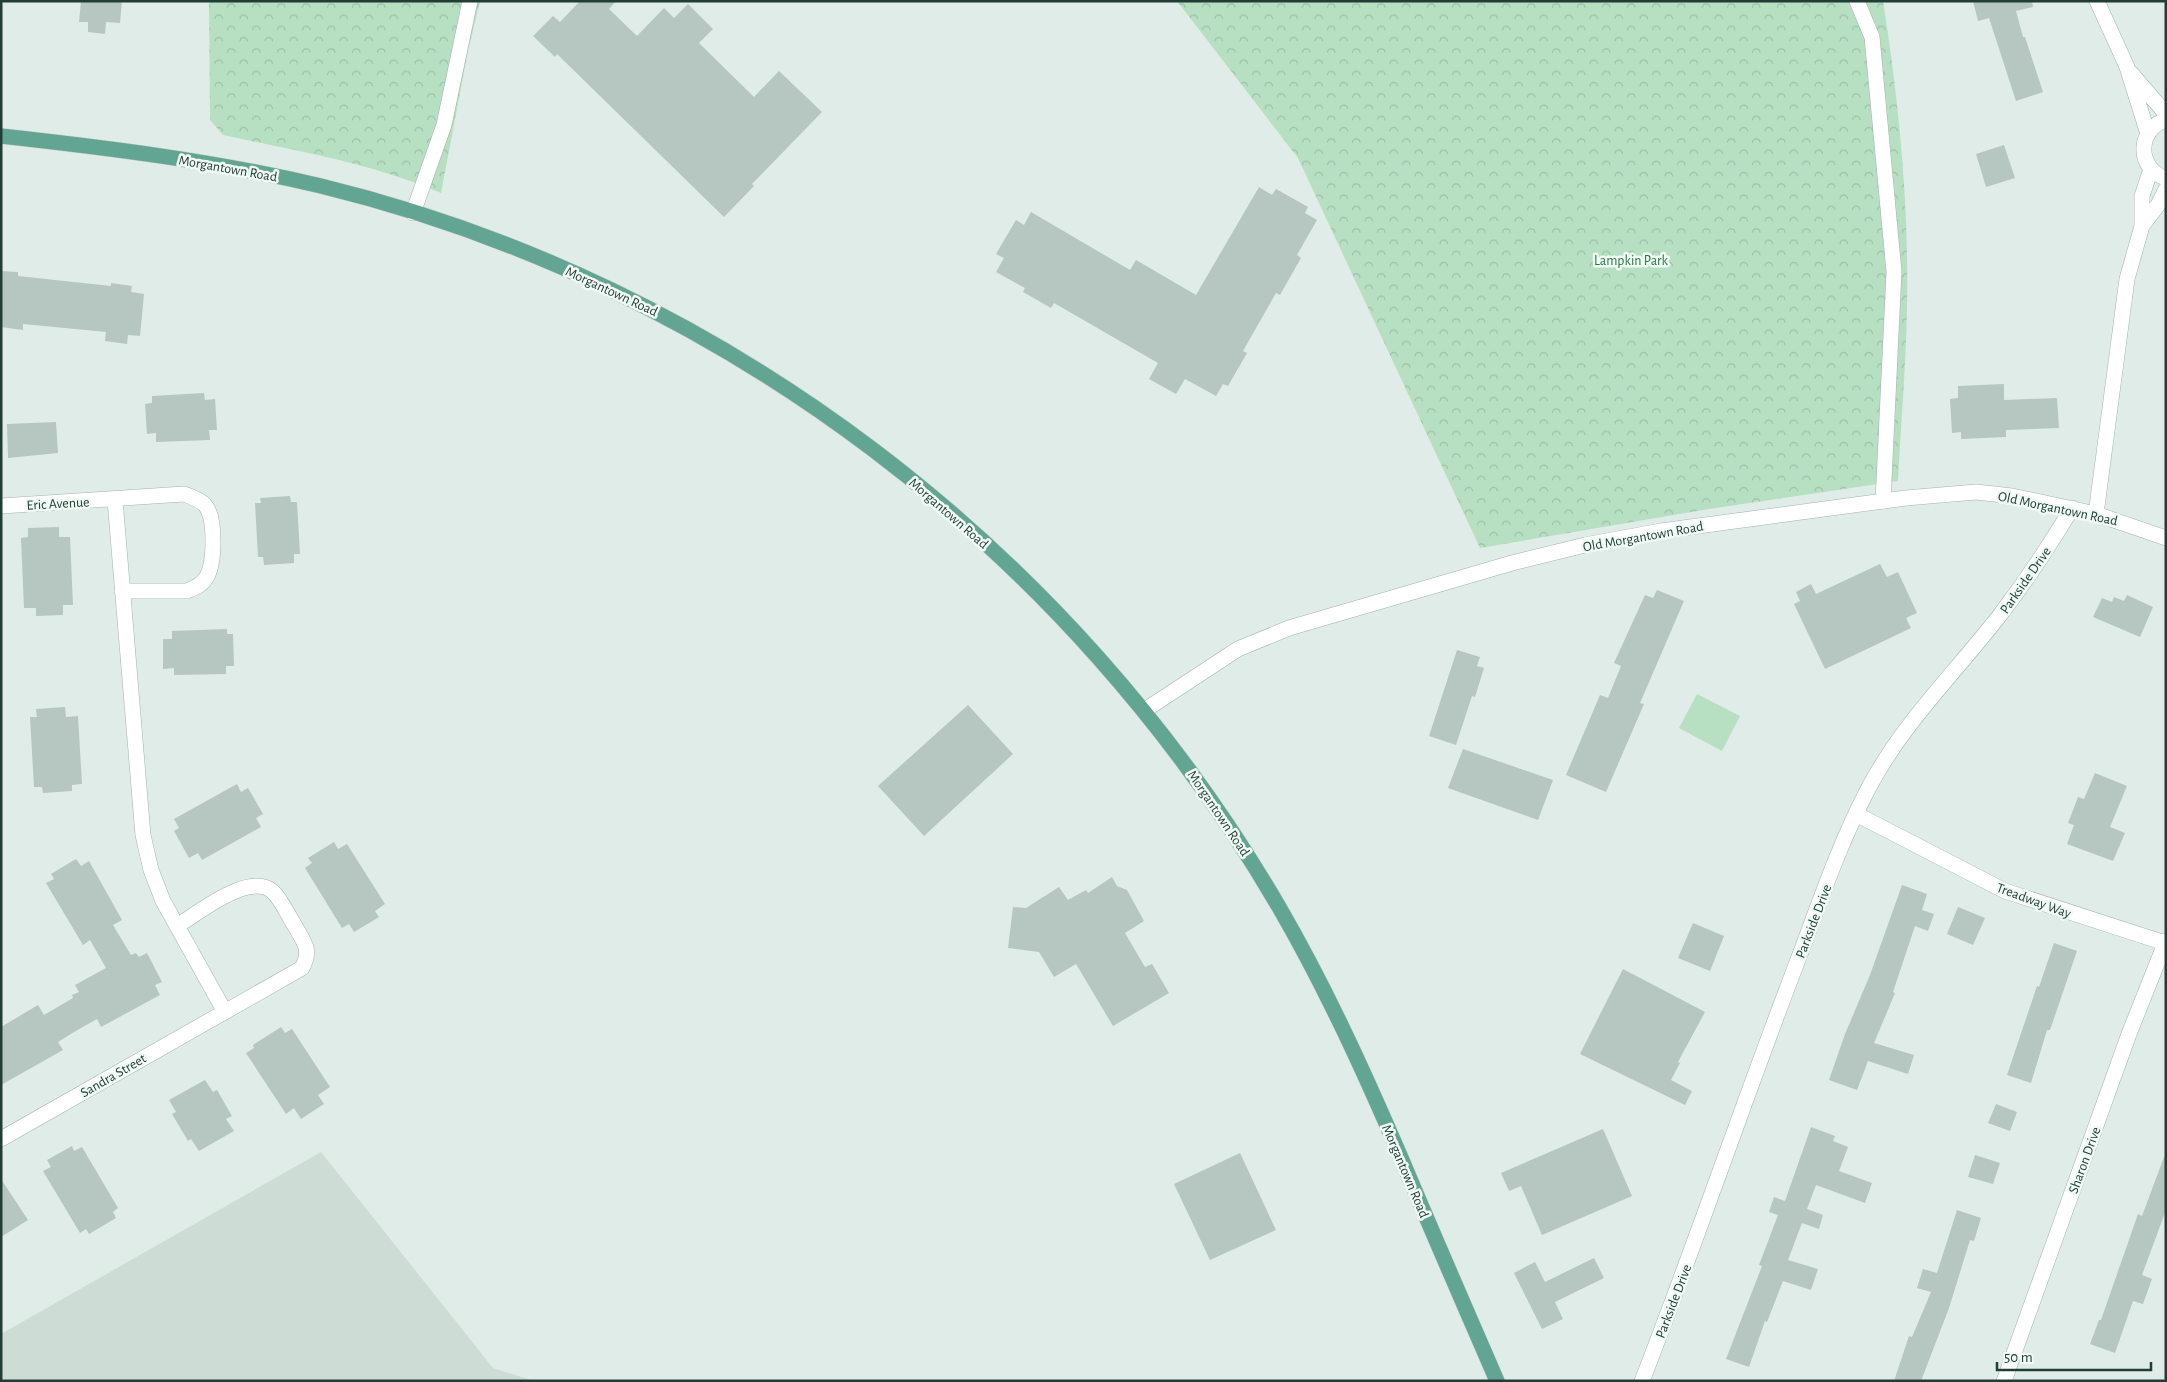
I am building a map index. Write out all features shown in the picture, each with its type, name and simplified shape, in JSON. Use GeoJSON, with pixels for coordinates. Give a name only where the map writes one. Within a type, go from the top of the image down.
{"type":"FeatureCollection","features":[{"type":"Feature","properties":{"kind":"main road","name":"Morgantown Road"},"geometry":{"type":"LineString","coordinates":[[1,136],[109,148],[205,162],[326,188],[413,212],[529,254],[632,300],[684,326],[784,386],[876,452],[952,514],[1010,566],[1074,629],[1145,710],[1225,819],[1280,908],[1306,956],[1377,1104],[1497,1381]]}},
{"type":"Feature","properties":{"kind":"street"},"geometry":{"type":"LineString","coordinates":[[413,212],[444,125],[470,1]]}},
{"type":"Feature","properties":{"kind":"street"},"geometry":{"type":"LineString","coordinates":[[1857,1],[1872,37],[1894,272],[1883,501]]}},
{"type":"Feature","properties":{"kind":"street"},"geometry":{"type":"LineString","coordinates":[[2097,1],[2127,67],[2148,134]]}},
{"type":"Feature","properties":{"kind":"street"},"geometry":{"type":"LineString","coordinates":[[2127,67],[2166,114]]}},
{"type":"Feature","properties":{"kind":"street"},"geometry":{"type":"LineString","coordinates":[[2166,120],[2151,128],[2143,149],[2145,160],[2151,169],[2166,178]]}},
{"type":"Feature","properties":{"kind":"street"},"geometry":{"type":"LineString","coordinates":[[2096,514],[2127,279],[2142,226],[2142,196],[2151,169]]}},
{"type":"Feature","properties":{"kind":"street"},"geometry":{"type":"LineString","coordinates":[[2142,226],[2166,189]]}},
{"type":"Feature","properties":{"kind":"street","name":"Old Morgantown Road"},"geometry":{"type":"LineString","coordinates":[[1145,710],[1217,662],[1262,638],[1442,582],[1622,537],[1883,501],[1947,493],[1976,492],[2012,496],[2072,508],[2096,514],[2166,538]]}},
{"type":"Feature","properties":{"kind":"street"},"geometry":{"type":"LineString","coordinates":[[122,592],[187,591],[197,587],[205,580],[211,570],[211,518],[205,506],[196,498],[184,494],[115,500],[122,592],[143,834],[151,870],[163,901],[225,1012]]}},
{"type":"Feature","properties":{"kind":"street","name":"Eric Avenue"},"geometry":{"type":"LineString","coordinates":[[1,506],[115,500]]}},
{"type":"Feature","properties":{"kind":"street","name":"Parkside Drive"},"geometry":{"type":"LineString","coordinates":[[1642,1381],[1698,1235],[1773,1025],[1856,814],[1884,762],[1903,734],[2000,614],[2072,508]]}},
{"type":"Feature","properties":{"kind":"street","name":"Treadway Way"},"geometry":{"type":"LineString","coordinates":[[1856,814],[2005,891],[2165,942]]}},
{"type":"Feature","properties":{"kind":"street","name":"Sandra Street"},"geometry":{"type":"LineString","coordinates":[[1,1139],[302,968],[307,958],[307,947],[274,891],[262,885],[250,885],[238,889],[177,926]]}},
{"type":"Feature","properties":{"kind":"street","name":"Sharon Drive"},"geometry":{"type":"LineString","coordinates":[[2004,1381],[2129,1034],[2165,942]]}},
{"type":"Feature","properties":{"kind":"shaded area"},"geometry":{"type":"Polygon","coordinates":[[[321,1152],[493,1368],[534,1381],[1,1381],[1,1334],[321,1152]]]}},
{"type":"Feature","properties":{"kind":"green space"},"geometry":{"type":"Polygon","coordinates":[[[209,1],[480,1],[468,51],[441,193],[361,166],[306,152],[223,135],[210,120],[209,1]]]}},
{"type":"Feature","properties":{"kind":"green space","name":"Lampkin Park"},"geometry":{"type":"Polygon","coordinates":[[[1177,1],[1883,1],[1894,77],[1905,192],[1907,269],[1905,372],[1898,481],[1709,509],[1480,548],[1298,158],[1177,1]]]}},
{"type":"Feature","properties":{"kind":"green space"},"geometry":{"type":"Polygon","coordinates":[[[1697,694],[1740,716],[1722,751],[1679,728],[1697,694]]]}},
{"type":"Feature","properties":{"kind":"building"},"geometry":{"type":"Polygon","coordinates":[[[81,1],[122,1],[120,23],[106,22],[105,34],[88,32],[88,22],[79,22],[81,1]]]}},
{"type":"Feature","properties":{"kind":"building"},"geometry":{"type":"Polygon","coordinates":[[[580,1],[616,1],[609,9],[637,36],[664,8],[674,18],[688,4],[713,29],[699,43],[754,97],[779,71],[822,112],[752,184],[754,186],[724,217],[557,54],[555,57],[533,36],[553,16],[560,22],[580,1]]]}},
{"type":"Feature","properties":{"kind":"building"},"geometry":{"type":"Polygon","coordinates":[[[1973,1],[2032,1],[2033,7],[2016,11],[2023,37],[2025,37],[2043,92],[2016,101],[1989,18],[1978,21],[1973,1]]]}},
{"type":"Feature","properties":{"kind":"building"},"geometry":{"type":"Polygon","coordinates":[[[2004,145],[2015,178],[1986,187],[1976,154],[2004,145]]]}},
{"type":"Feature","properties":{"kind":"building"},"geometry":{"type":"Polygon","coordinates":[[[1259,187],[1272,195],[1276,189],[1308,207],[1305,213],[1317,220],[1297,255],[1301,258],[1280,295],[1276,293],[1243,351],[1247,353],[1228,386],[1223,384],[1216,396],[1185,379],[1176,394],[1149,379],[1158,363],[1054,303],[1051,308],[1023,292],[1025,288],[996,272],[1004,258],[996,254],[1016,220],[1024,225],[1031,212],[1130,270],[1136,260],[1196,295],[1259,187]]]}},
{"type":"Feature","properties":{"kind":"building"},"geometry":{"type":"Polygon","coordinates":[[[1,271],[18,272],[18,276],[111,286],[111,283],[132,286],[131,292],[144,294],[140,336],[128,335],[127,344],[105,341],[106,332],[23,324],[23,330],[1,327],[1,271]]]}},
{"type":"Feature","properties":{"kind":"building"},"geometry":{"type":"Polygon","coordinates":[[[2004,384],[2004,400],[2057,398],[2059,428],[2006,430],[2006,437],[1961,439],[1961,432],[1952,433],[1950,399],[1958,398],[1958,386],[2004,384]]]}},
{"type":"Feature","properties":{"kind":"building"},"geometry":{"type":"Polygon","coordinates":[[[204,393],[205,400],[215,399],[217,430],[209,430],[210,440],[156,442],[156,433],[147,434],[145,404],[152,403],[152,396],[204,393]]]}},
{"type":"Feature","properties":{"kind":"building"},"geometry":{"type":"Polygon","coordinates":[[[56,422],[58,453],[8,458],[7,424],[56,422]]]}},
{"type":"Feature","properties":{"kind":"building"},"geometry":{"type":"Polygon","coordinates":[[[290,496],[291,502],[297,502],[300,554],[294,554],[294,563],[264,565],[263,557],[258,557],[255,503],[261,503],[260,498],[290,496]]]}},
{"type":"Feature","properties":{"kind":"building"},"geometry":{"type":"Polygon","coordinates":[[[59,527],[59,537],[70,537],[73,605],[63,605],[63,615],[36,616],[36,608],[24,608],[21,538],[28,537],[28,528],[59,527]]]}},
{"type":"Feature","properties":{"kind":"building"},"geometry":{"type":"Polygon","coordinates":[[[1880,564],[1887,577],[1898,572],[1917,613],[1906,618],[1911,628],[1825,669],[1794,604],[1800,601],[1796,592],[1811,584],[1816,594],[1880,564]]]}},
{"type":"Feature","properties":{"kind":"building"},"geometry":{"type":"Polygon","coordinates":[[[1657,590],[1684,601],[1640,703],[1644,704],[1606,792],[1566,775],[1600,695],[1608,698],[1621,666],[1614,663],[1645,595],[1653,598],[1657,590]]]}},
{"type":"Feature","properties":{"kind":"building"},"geometry":{"type":"Polygon","coordinates":[[[2127,595],[2153,607],[2140,637],[2093,617],[2102,598],[2112,602],[2114,597],[2124,601],[2127,595]]]}},
{"type":"Feature","properties":{"kind":"building"},"geometry":{"type":"Polygon","coordinates":[[[227,629],[227,634],[233,634],[234,666],[226,666],[226,674],[174,675],[174,668],[163,669],[163,639],[172,639],[172,631],[227,629]]]}},
{"type":"Feature","properties":{"kind":"building"},"geometry":{"type":"Polygon","coordinates":[[[1457,650],[1480,657],[1477,666],[1484,668],[1475,697],[1472,696],[1456,745],[1429,736],[1457,650]]]}},
{"type":"Feature","properties":{"kind":"building"},"geometry":{"type":"Polygon","coordinates":[[[968,705],[1013,754],[924,836],[878,786],[968,705]]]}},
{"type":"Feature","properties":{"kind":"building"},"geometry":{"type":"Polygon","coordinates":[[[65,707],[66,717],[78,716],[82,784],[72,785],[72,791],[43,793],[42,787],[34,787],[30,717],[37,717],[36,709],[65,707]]]}},
{"type":"Feature","properties":{"kind":"building"},"geometry":{"type":"Polygon","coordinates":[[[1463,749],[1553,780],[1538,820],[1448,788],[1463,749]]]}},
{"type":"Feature","properties":{"kind":"building"},"geometry":{"type":"Polygon","coordinates":[[[2095,773],[2127,786],[2110,827],[2125,833],[2113,861],[2067,844],[2074,825],[2068,823],[2078,797],[2084,799],[2095,773]]]}},
{"type":"Feature","properties":{"kind":"building"},"geometry":{"type":"Polygon","coordinates":[[[237,784],[241,792],[248,788],[263,814],[256,818],[261,827],[202,860],[198,853],[189,858],[174,831],[179,828],[174,819],[237,784]]]}},
{"type":"Feature","properties":{"kind":"building"},"geometry":{"type":"Polygon","coordinates":[[[334,842],[338,849],[347,844],[385,904],[375,911],[379,917],[354,932],[349,924],[342,928],[305,868],[312,863],[308,858],[334,842]]]}},
{"type":"Feature","properties":{"kind":"building"},"geometry":{"type":"Polygon","coordinates":[[[76,859],[81,866],[89,861],[122,920],[113,925],[131,955],[136,953],[139,957],[147,953],[162,982],[155,985],[160,995],[101,1027],[97,1019],[74,1032],[58,1042],[63,1050],[1,1085],[1,1027],[38,1005],[44,1015],[73,998],[72,995],[79,992],[75,985],[106,968],[90,940],[83,945],[46,883],[54,879],[51,874],[76,859]]]}},
{"type":"Feature","properties":{"kind":"building"},"geometry":{"type":"Polygon","coordinates":[[[1112,877],[1117,886],[1127,890],[1144,921],[1125,933],[1145,967],[1152,964],[1169,993],[1113,1026],[1076,964],[1054,977],[1039,952],[1008,948],[1013,907],[1026,908],[1059,887],[1068,900],[1086,890],[1088,893],[1112,877]]]}},
{"type":"Feature","properties":{"kind":"building"},"geometry":{"type":"Polygon","coordinates":[[[1902,885],[1927,894],[1922,910],[1934,914],[1928,931],[1915,926],[1893,992],[1895,993],[1874,1043],[1914,1055],[1908,1074],[1868,1061],[1857,1090],[1829,1080],[1845,1034],[1870,975],[1902,885]]]}},
{"type":"Feature","properties":{"kind":"building"},"geometry":{"type":"Polygon","coordinates":[[[1958,907],[1985,918],[1973,945],[1947,934],[1958,907]]]}},
{"type":"Feature","properties":{"kind":"building"},"geometry":{"type":"Polygon","coordinates":[[[1693,923],[1724,936],[1710,971],[1678,958],[1693,923]]]}},
{"type":"Feature","properties":{"kind":"building"},"geometry":{"type":"Polygon","coordinates":[[[2054,943],[2077,951],[2050,1030],[2047,1030],[2031,1083],[2007,1075],[2037,986],[2039,987],[2054,943]]]}},
{"type":"Feature","properties":{"kind":"building"},"geometry":{"type":"Polygon","coordinates":[[[1623,969],[1705,1012],[1678,1062],[1680,1063],[1671,1080],[1692,1091],[1685,1105],[1580,1054],[1623,969]]]}},
{"type":"Feature","properties":{"kind":"building"},"geometry":{"type":"Polygon","coordinates":[[[281,1027],[285,1033],[292,1029],[330,1087],[318,1095],[324,1104],[301,1119],[294,1108],[286,1114],[246,1053],[254,1048],[253,1045],[281,1027]]]}},
{"type":"Feature","properties":{"kind":"building"},"geometry":{"type":"Polygon","coordinates":[[[205,1080],[213,1092],[217,1090],[232,1116],[226,1119],[234,1131],[199,1151],[191,1139],[188,1141],[172,1114],[176,1112],[169,1100],[205,1080]]]}},
{"type":"Feature","properties":{"kind":"building"},"geometry":{"type":"Polygon","coordinates":[[[1996,1104],[2017,1112],[2010,1131],[1988,1123],[1996,1104]]]}},
{"type":"Feature","properties":{"kind":"building"},"geometry":{"type":"Polygon","coordinates":[[[1811,1127],[1835,1136],[1833,1141],[1848,1147],[1839,1171],[1872,1183],[1865,1203],[1816,1185],[1807,1209],[1823,1215],[1819,1229],[1802,1223],[1788,1260],[1818,1269],[1811,1290],[1783,1281],[1767,1322],[1765,1321],[1749,1367],[1726,1359],[1762,1266],[1759,1265],[1778,1215],[1769,1212],[1774,1197],[1785,1201],[1811,1127]]]}},
{"type":"Feature","properties":{"kind":"building"},"geometry":{"type":"Polygon","coordinates":[[[1603,1129],[1632,1196],[1542,1235],[1521,1186],[1509,1191],[1501,1173],[1603,1129]]]}},
{"type":"Feature","properties":{"kind":"building"},"geometry":{"type":"Polygon","coordinates":[[[72,1146],[74,1151],[82,1147],[118,1208],[113,1212],[116,1218],[89,1234],[86,1229],[80,1233],[43,1171],[51,1167],[47,1160],[72,1146]]]}},
{"type":"Feature","properties":{"kind":"building"},"geometry":{"type":"Polygon","coordinates":[[[1240,1153],[1276,1230],[1210,1260],[1174,1184],[1240,1153]]]}},
{"type":"Feature","properties":{"kind":"building"},"geometry":{"type":"Polygon","coordinates":[[[1975,1155],[2000,1163],[1993,1184],[1968,1177],[1975,1155]]]}},
{"type":"Feature","properties":{"kind":"building"},"geometry":{"type":"Polygon","coordinates":[[[2164,1157],[2166,1157],[2166,1210],[2142,1275],[2152,1279],[2143,1304],[2133,1301],[2115,1353],[2090,1344],[2099,1320],[2101,1320],[2138,1214],[2142,1216],[2164,1157]]]}},
{"type":"Feature","properties":{"kind":"building"},"geometry":{"type":"Polygon","coordinates":[[[1,1179],[28,1220],[1,1237],[1,1179]]]}},
{"type":"Feature","properties":{"kind":"building"},"geometry":{"type":"Polygon","coordinates":[[[1957,1210],[1981,1218],[1974,1241],[1970,1240],[1949,1308],[1921,1381],[1894,1381],[1909,1336],[1912,1337],[1931,1292],[1917,1288],[1923,1269],[1937,1273],[1957,1210]]]}},
{"type":"Feature","properties":{"kind":"building"},"geometry":{"type":"Polygon","coordinates":[[[1594,1258],[1604,1278],[1555,1302],[1563,1319],[1542,1329],[1514,1273],[1535,1262],[1545,1282],[1594,1258]]]}}]}
